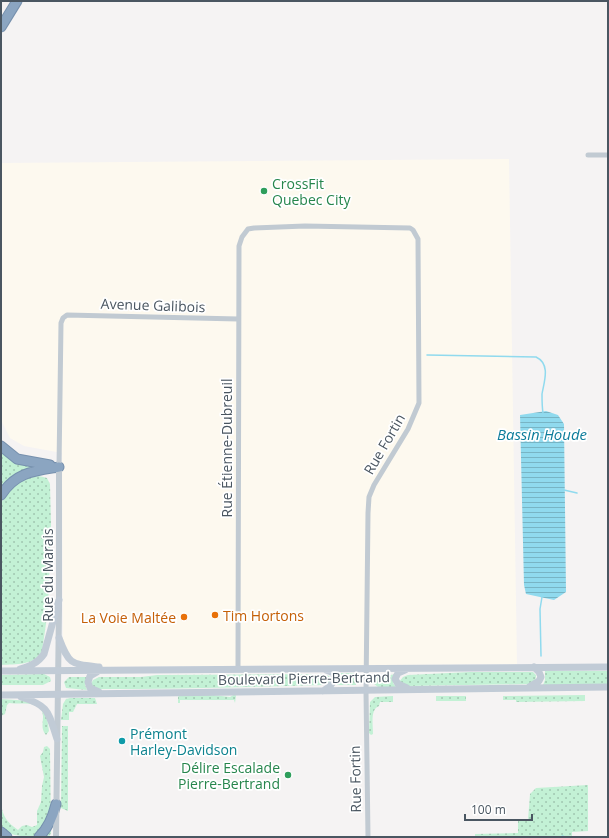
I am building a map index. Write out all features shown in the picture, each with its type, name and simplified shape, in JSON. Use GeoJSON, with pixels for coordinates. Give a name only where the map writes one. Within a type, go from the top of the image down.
{"type":"FeatureCollection","features":[{"type":"Feature","properties":{"kind":"highway"},"geometry":{"type":"LineString","coordinates":[[1,27],[17,1]]}},
{"type":"Feature","properties":{"kind":"highway"},"geometry":{"type":"LineString","coordinates":[[1,446],[17,459],[59,467]]}},
{"type":"Feature","properties":{"kind":"highway"},"geometry":{"type":"LineString","coordinates":[[1,495],[10,482],[20,476],[31,471],[59,467]]}},
{"type":"Feature","properties":{"kind":"highway"},"geometry":{"type":"LineString","coordinates":[[39,837],[54,815],[56,804]]}},
{"type":"Feature","properties":{"kind":"highway"},"geometry":{"type":"LineString","coordinates":[[1,832],[7,837]]}},
{"type":"Feature","properties":{"kind":"main road"},"geometry":{"type":"LineString","coordinates":[[10,671],[28,667],[40,660],[44,654],[59,600]]}},
{"type":"Feature","properties":{"kind":"main road"},"geometry":{"type":"LineString","coordinates":[[58,638],[65,655],[74,663],[129,671]]}},
{"type":"Feature","properties":{"kind":"main road"},"geometry":{"type":"LineString","coordinates":[[527,688],[539,681],[541,677],[539,672],[534,667]]}},
{"type":"Feature","properties":{"kind":"main road","name":"Boulevard Pierre-Bertrand"},"geometry":{"type":"LineString","coordinates":[[1,671],[608,667]]}},
{"type":"Feature","properties":{"kind":"main road"},"geometry":{"type":"LineString","coordinates":[[323,691],[331,685],[335,679],[334,674],[324,669]]}},
{"type":"Feature","properties":{"kind":"main road"},"geometry":{"type":"LineString","coordinates":[[409,669],[398,673],[395,679],[398,684],[410,689]]}},
{"type":"Feature","properties":{"kind":"main road"},"geometry":{"type":"LineString","coordinates":[[99,671],[90,676],[88,683],[92,689],[101,693]]}},
{"type":"Feature","properties":{"kind":"main road","name":"Boulevard Pierre-Bertrand"},"geometry":{"type":"LineString","coordinates":[[1,695],[608,687]]}},
{"type":"Feature","properties":{"kind":"main road"},"geometry":{"type":"LineString","coordinates":[[13,694],[42,705],[48,712],[57,739]]}},
{"type":"Feature","properties":{"kind":"street"},"geometry":{"type":"LineString","coordinates":[[588,155],[608,155]]}},
{"type":"Feature","properties":{"kind":"street","name":"Rue Fortin"},"geometry":{"type":"LineString","coordinates":[[248,229],[305,226],[410,228],[413,230],[418,239],[419,402],[415,415],[408,429],[374,484],[369,497],[366,575],[368,837]]}},
{"type":"Feature","properties":{"kind":"street","name":"Rue Étienne-Dubreuil"},"geometry":{"type":"LineString","coordinates":[[238,669],[239,246],[242,237],[248,229]]}},
{"type":"Feature","properties":{"kind":"street","name":"Avenue Galibois"},"geometry":{"type":"LineString","coordinates":[[67,315],[238,319]]}},
{"type":"Feature","properties":{"kind":"street","name":"Rue du Marais"},"geometry":{"type":"LineString","coordinates":[[56,837],[61,323],[63,318],[67,315]]}},
{"type":"Feature","properties":{"kind":"shaded area"},"geometry":{"type":"Polygon","coordinates":[[[509,159],[517,664],[82,667],[63,651],[62,453],[24,446],[10,438],[2,422],[1,416],[1,163],[509,159]]]}},
{"type":"Feature","properties":{"kind":"green space"},"geometry":{"type":"Polygon","coordinates":[[[1,452],[16,462],[34,465],[33,468],[28,469],[16,476],[1,491],[1,452]]]}},
{"type":"Feature","properties":{"kind":"green space"},"geometry":{"type":"Polygon","coordinates":[[[39,476],[47,478],[50,484],[51,524],[48,610],[42,651],[39,656],[29,662],[1,665],[1,503],[12,488],[21,481],[39,476]]]}},
{"type":"Feature","properties":{"kind":"green space"},"geometry":{"type":"Polygon","coordinates":[[[545,671],[608,671],[608,685],[543,685],[545,680],[545,671]]]}},
{"type":"Feature","properties":{"kind":"green space"},"geometry":{"type":"Polygon","coordinates":[[[470,672],[533,672],[536,676],[535,681],[532,684],[407,686],[399,682],[403,677],[408,675],[470,672]]]}},
{"type":"Feature","properties":{"kind":"green space"},"geometry":{"type":"Polygon","coordinates":[[[336,673],[356,673],[356,685],[337,685],[336,673]]]}},
{"type":"Feature","properties":{"kind":"green space"},"geometry":{"type":"Polygon","coordinates":[[[44,674],[50,677],[51,681],[43,685],[1,685],[1,675],[44,674]]]}},
{"type":"Feature","properties":{"kind":"green space"},"geometry":{"type":"Polygon","coordinates":[[[323,674],[329,676],[331,681],[325,685],[98,689],[93,687],[91,684],[93,680],[99,677],[141,677],[157,675],[323,674]]]}},
{"type":"Feature","properties":{"kind":"green space"},"geometry":{"type":"Polygon","coordinates":[[[397,674],[393,683],[396,687],[378,687],[373,683],[375,677],[397,674]]]}},
{"type":"Feature","properties":{"kind":"green space"},"geometry":{"type":"Polygon","coordinates":[[[69,677],[87,677],[85,685],[87,690],[66,688],[64,682],[69,677]]]}},
{"type":"Feature","properties":{"kind":"green space"},"geometry":{"type":"Polygon","coordinates":[[[235,694],[235,703],[234,700],[180,700],[180,703],[178,703],[179,695],[213,695],[230,697],[235,694]]]}},
{"type":"Feature","properties":{"kind":"green space"},"geometry":{"type":"Polygon","coordinates":[[[585,695],[585,701],[516,702],[516,700],[503,700],[503,696],[585,695]]]}},
{"type":"Feature","properties":{"kind":"green space"},"geometry":{"type":"Polygon","coordinates":[[[393,696],[393,702],[380,702],[379,706],[374,710],[373,734],[371,735],[369,733],[370,702],[375,697],[393,696]]]}},
{"type":"Feature","properties":{"kind":"green space"},"geometry":{"type":"Polygon","coordinates":[[[436,696],[466,696],[466,701],[436,701],[436,696]]]}},
{"type":"Feature","properties":{"kind":"green space"},"geometry":{"type":"Polygon","coordinates":[[[95,698],[97,704],[77,704],[73,712],[69,712],[69,720],[61,720],[63,704],[66,699],[95,698]]]}},
{"type":"Feature","properties":{"kind":"green space"},"geometry":{"type":"Polygon","coordinates":[[[1,699],[30,701],[46,711],[49,731],[46,735],[43,731],[43,714],[38,707],[31,704],[9,703],[5,714],[1,716],[1,699]]]}},
{"type":"Feature","properties":{"kind":"green space"},"geometry":{"type":"Polygon","coordinates":[[[62,726],[68,726],[68,811],[61,808],[62,726]]]}},
{"type":"Feature","properties":{"kind":"green space"},"geometry":{"type":"Polygon","coordinates":[[[47,746],[50,749],[51,833],[49,837],[22,836],[4,831],[1,827],[1,804],[6,819],[18,830],[22,826],[27,825],[32,827],[37,825],[37,811],[41,802],[44,777],[40,756],[44,747],[47,746]]]}},
{"type":"Feature","properties":{"kind":"green space"},"geometry":{"type":"Polygon","coordinates":[[[588,785],[588,831],[572,832],[572,837],[475,837],[475,834],[518,833],[518,820],[528,820],[530,794],[536,788],[588,785]]]}},
{"type":"Feature","properties":{"kind":"water","name":"Bassin Houde"},"geometry":{"type":"Polygon","coordinates":[[[546,411],[558,415],[564,424],[566,592],[554,600],[526,594],[524,585],[520,415],[546,411]]]}},
{"type":"Feature","properties":{"kind":"waterway"},"geometry":{"type":"LineString","coordinates":[[427,355],[536,357],[541,360],[545,369],[542,394],[543,413]]}},
{"type":"Feature","properties":{"kind":"waterway"},"geometry":{"type":"LineString","coordinates":[[564,490],[577,493]]}},
{"type":"Feature","properties":{"kind":"waterway"},"geometry":{"type":"LineString","coordinates":[[541,656],[540,609],[542,597]]}},
{"type":"Feature","properties":{"kind":"place","name":"CrossFit Quebec City"},"geometry":{"type":"Point","coordinates":[264,191]}},
{"type":"Feature","properties":{"kind":"place","name":"Tim Hortons"},"geometry":{"type":"Point","coordinates":[215,615]}},
{"type":"Feature","properties":{"kind":"place","name":"La Voie Maltée"},"geometry":{"type":"Point","coordinates":[184,617]}},
{"type":"Feature","properties":{"kind":"place","name":"Prémont Harley-Davidson"},"geometry":{"type":"Point","coordinates":[122,741]}},
{"type":"Feature","properties":{"kind":"place","name":"Délire Escalade Pierre-Bertrand"},"geometry":{"type":"Point","coordinates":[288,775]}}]}
